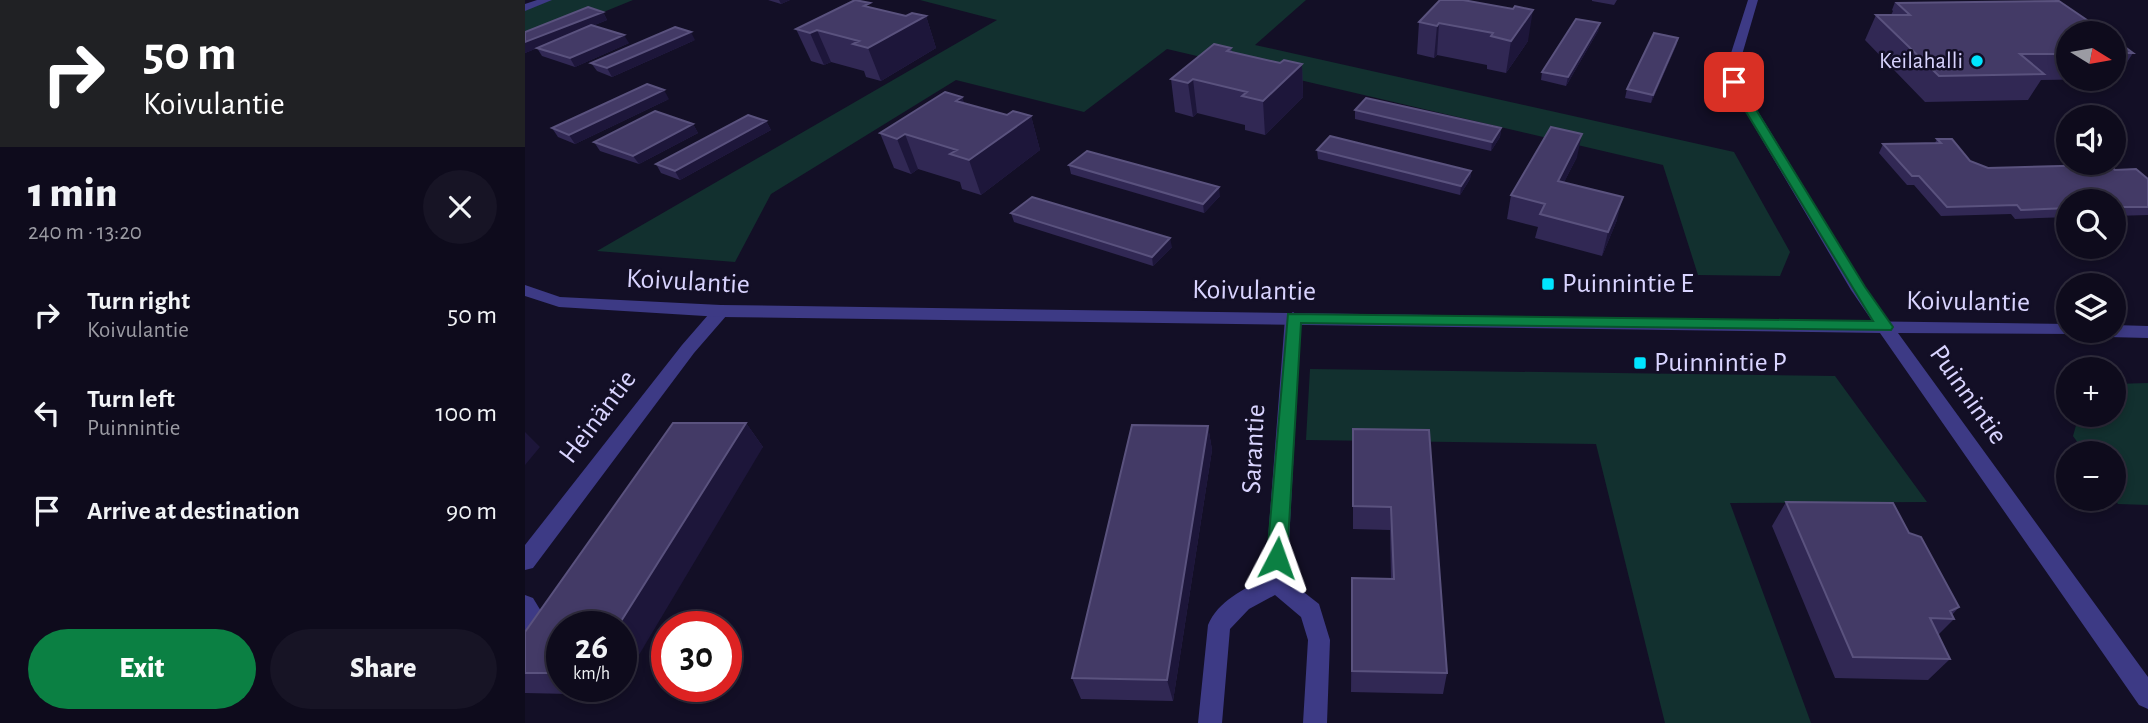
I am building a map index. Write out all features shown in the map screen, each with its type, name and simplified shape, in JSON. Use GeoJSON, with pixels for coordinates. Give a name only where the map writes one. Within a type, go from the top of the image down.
{"type":"FeatureCollection","features":[{"type":"Feature","properties":{"kind":"street","name":"Puinnintie"},"geometry":{"type":"LineString","coordinates":[[1753,0],[1734,59],[1731,72],[1734,82],[1859,290],[2148,697]]}},
{"type":"Feature","properties":{"kind":"street"},"geometry":{"type":"LineString","coordinates":[[525,8],[539,1]]}},
{"type":"Feature","properties":{"kind":"street","name":"Koivulantie"},"geometry":{"type":"LineString","coordinates":[[525,290],[559,302],[722,311],[2056,330]]}},
{"type":"Feature","properties":{"kind":"street","name":"Heinäntie"},"geometry":{"type":"LineString","coordinates":[[525,561],[688,349],[722,311]]}},
{"type":"Feature","properties":{"kind":"street","name":"Sarantie"},"geometry":{"type":"LineString","coordinates":[[1276,583],[1293,318]]}},
{"type":"Feature","properties":{"kind":"street"},"geometry":{"type":"LineString","coordinates":[[2126,331],[2148,331]]}},
{"type":"Feature","properties":{"kind":"street"},"geometry":{"type":"LineString","coordinates":[[1210,723],[1219,625],[1241,602],[1276,583],[1311,611],[1319,640],[1315,723]]}},
{"type":"Feature","properties":{"kind":"street"},"geometry":{"type":"LineString","coordinates":[[525,605],[533,616],[525,627]]}},
{"type":"Feature","properties":{"kind":"green space"},"geometry":{"type":"Polygon","coordinates":[[[551,0],[633,0],[525,44],[525,10],[551,0]]]}},
{"type":"Feature","properties":{"kind":"green space"},"geometry":{"type":"Polygon","coordinates":[[[920,0],[1306,0],[1255,45],[1734,152],[1790,252],[1780,276],[1698,275],[1663,165],[1167,49],[1084,112],[956,80],[771,194],[735,262],[597,251],[997,20],[920,0]]]}},
{"type":"Feature","properties":{"kind":"green space"},"geometry":{"type":"Polygon","coordinates":[[[1310,369],[1835,376],[1927,502],[1730,503],[1811,723],[1665,723],[1596,444],[1306,440],[1310,369]]]}},
{"type":"Feature","properties":{"kind":"green space"},"geometry":{"type":"Polygon","coordinates":[[[2148,383],[2148,505],[2126,504],[2126,441],[2077,441],[2073,436],[2076,427],[2126,427],[2126,384],[2148,383]]]}},
{"type":"Feature","properties":{"kind":"building"},"geometry":{"type":"Polygon","coordinates":[[[855,0],[870,3],[864,6],[906,16],[912,13],[926,16],[868,48],[853,44],[859,41],[817,30],[810,33],[796,29],[855,0]]]}},
{"type":"Feature","properties":{"kind":"building"},"geometry":{"type":"Polygon","coordinates":[[[1440,0],[1463,0],[1533,10],[1511,41],[1491,36],[1493,33],[1419,22],[1440,0]]]}},
{"type":"Feature","properties":{"kind":"building"},"geometry":{"type":"Polygon","coordinates":[[[2059,1],[2088,21],[2056,21],[2056,54],[2020,54],[2044,74],[1939,76],[1876,15],[1910,15],[1897,3],[2059,1]]]}},
{"type":"Feature","properties":{"kind":"building"},"geometry":{"type":"Polygon","coordinates":[[[588,7],[603,12],[525,42],[525,32],[588,7]]]}},
{"type":"Feature","properties":{"kind":"building"},"geometry":{"type":"Polygon","coordinates":[[[1576,19],[1600,23],[1568,77],[1542,72],[1576,19]]]}},
{"type":"Feature","properties":{"kind":"building"},"geometry":{"type":"Polygon","coordinates":[[[591,25],[624,35],[570,58],[537,48],[591,25]]]}},
{"type":"Feature","properties":{"kind":"building"},"geometry":{"type":"Polygon","coordinates":[[[675,27],[691,32],[607,68],[591,63],[675,27]]]}},
{"type":"Feature","properties":{"kind":"building"},"geometry":{"type":"Polygon","coordinates":[[[1654,33],[1678,38],[1653,95],[1627,89],[1654,33]]]}},
{"type":"Feature","properties":{"kind":"building"},"geometry":{"type":"Polygon","coordinates":[[[1214,44],[1231,48],[1227,51],[1280,63],[1284,60],[1302,64],[1263,101],[1242,96],[1247,92],[1193,79],[1188,83],[1171,79],[1214,44]]]}},
{"type":"Feature","properties":{"kind":"building"},"geometry":{"type":"Polygon","coordinates":[[[647,84],[664,90],[569,135],[552,128],[647,84]]]}},
{"type":"Feature","properties":{"kind":"building"},"geometry":{"type":"Polygon","coordinates":[[[945,92],[962,97],[956,101],[1007,115],[1013,111],[1031,116],[969,160],[950,154],[957,150],[905,134],[897,139],[880,133],[945,92]]]}},
{"type":"Feature","properties":{"kind":"building"},"geometry":{"type":"Polygon","coordinates":[[[1366,98],[1501,128],[1492,142],[1355,110],[1366,98]]]}},
{"type":"Feature","properties":{"kind":"building"},"geometry":{"type":"Polygon","coordinates":[[[655,111],[693,124],[633,156],[594,142],[655,111]]]}},
{"type":"Feature","properties":{"kind":"building"},"geometry":{"type":"Polygon","coordinates":[[[748,115],[766,121],[675,171],[656,164],[748,115]]]}},
{"type":"Feature","properties":{"kind":"building"},"geometry":{"type":"Polygon","coordinates":[[[1551,127],[1582,134],[1558,181],[1623,197],[1608,232],[1540,214],[1545,204],[1511,195],[1551,127]]]}},
{"type":"Feature","properties":{"kind":"building"},"geometry":{"type":"Polygon","coordinates":[[[1330,136],[1471,171],[1461,186],[1317,150],[1330,136]]]}},
{"type":"Feature","properties":{"kind":"building"},"geometry":{"type":"Polygon","coordinates":[[[1937,139],[1952,139],[1970,161],[1988,168],[2056,166],[2056,175],[2126,175],[2126,169],[2136,169],[2148,179],[2148,207],[2126,207],[2126,189],[2056,189],[2056,209],[2021,210],[2017,205],[1947,207],[1919,176],[1912,176],[1883,144],[1941,143],[1937,139]]]}},
{"type":"Feature","properties":{"kind":"building"},"geometry":{"type":"Polygon","coordinates":[[[1087,151],[1219,187],[1203,204],[1069,165],[1087,151]]]}},
{"type":"Feature","properties":{"kind":"building"},"geometry":{"type":"Polygon","coordinates":[[[1032,197],[1170,238],[1152,257],[1011,213],[1032,197]]]}},
{"type":"Feature","properties":{"kind":"building"},"geometry":{"type":"Polygon","coordinates":[[[673,423],[746,423],[627,611],[546,611],[546,673],[525,673],[525,632],[673,423]]]}},
{"type":"Feature","properties":{"kind":"building"},"geometry":{"type":"Polygon","coordinates":[[[1132,425],[1208,426],[1167,680],[1072,678],[1132,425]]]}},
{"type":"Feature","properties":{"kind":"building"},"geometry":{"type":"Polygon","coordinates":[[[1353,429],[1429,430],[1447,673],[1352,671],[1352,578],[1394,579],[1391,507],[1353,506],[1353,429]]]}},
{"type":"Feature","properties":{"kind":"building"},"geometry":{"type":"Polygon","coordinates":[[[1786,502],[1893,503],[1909,533],[1921,537],[1959,607],[1950,611],[1954,619],[1930,618],[1950,659],[1853,657],[1786,502]]]}},
{"type":"Feature","properties":{"kind":"place","name":"Keilahalli"},"geometry":{"type":"Point","coordinates":[1977,61]}},
{"type":"Feature","properties":{"kind":"place","name":"Puinnintie E"},"geometry":{"type":"Point","coordinates":[1548,284]}},
{"type":"Feature","properties":{"kind":"place","name":"Puinnintie P"},"geometry":{"type":"Point","coordinates":[1640,363]}},
{"type":"Feature","properties":{"kind":"route"},"geometry":{"type":"LineString","coordinates":[[1277,558],[1293,318],[1885,327],[1859,290],[1734,82]]}}]}
